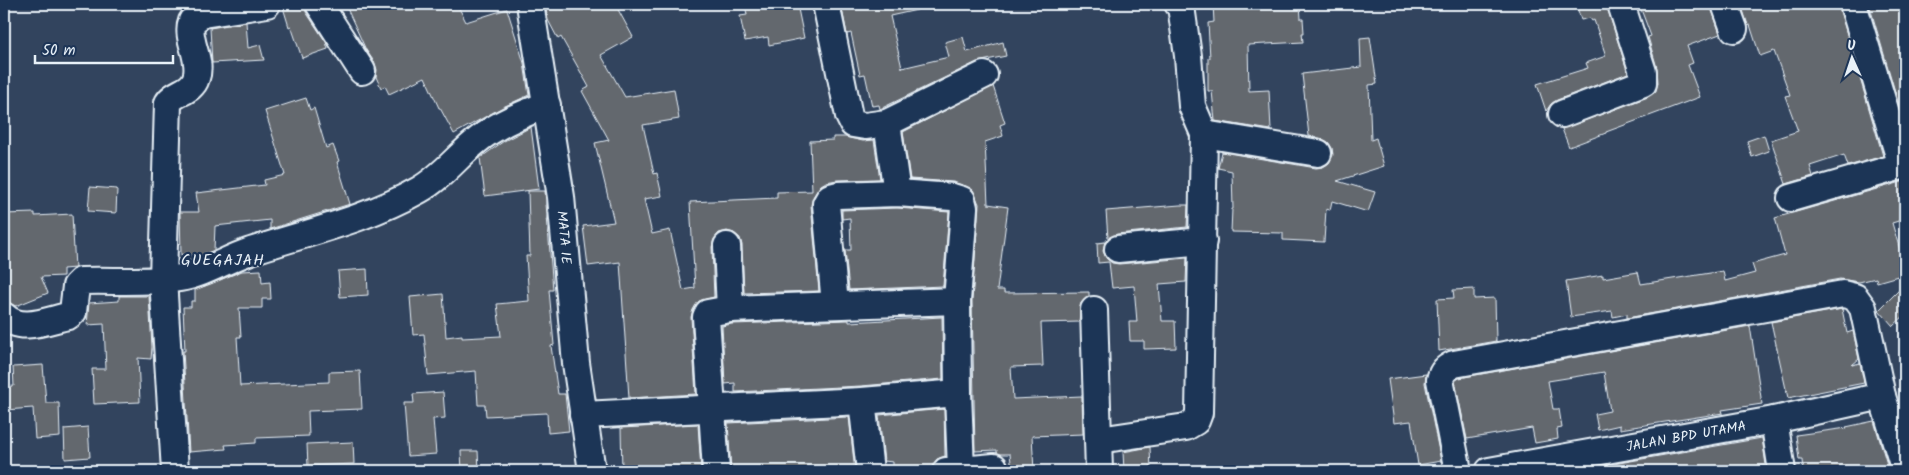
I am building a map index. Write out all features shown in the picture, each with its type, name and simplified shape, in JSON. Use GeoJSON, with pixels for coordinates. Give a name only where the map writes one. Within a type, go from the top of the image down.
{"type":"FeatureCollection","features":[{"type":"Feature","properties":{"kind":"street"},"geometry":{"type":"LineString","coordinates":[[175,471],[163,279],[167,108],[170,99],[190,87],[196,79],[197,66],[190,26],[192,21],[203,14],[267,4]]}},
{"type":"Feature","properties":{"kind":"street"},"geometry":{"type":"LineString","coordinates":[[319,4],[362,70]]}},
{"type":"Feature","properties":{"kind":"street","name":"MATA IE"},"geometry":{"type":"LineString","coordinates":[[530,4],[561,197],[583,415],[592,471]]}},
{"type":"Feature","properties":{"kind":"street"},"geometry":{"type":"LineString","coordinates":[[826,4],[850,121],[858,126],[887,123],[984,75]]}},
{"type":"Feature","properties":{"kind":"street"},"geometry":{"type":"LineString","coordinates":[[1562,114],[1643,82],[1643,72],[1621,4]]}},
{"type":"Feature","properties":{"kind":"street"},"geometry":{"type":"LineString","coordinates":[[1725,4],[1734,29]]}},
{"type":"Feature","properties":{"kind":"street"},"geometry":{"type":"LineString","coordinates":[[1791,198],[1903,166],[1853,4]]}},
{"type":"Feature","properties":{"kind":"street"},"geometry":{"type":"LineString","coordinates":[[1099,440],[1186,427],[1198,418],[1204,134],[1192,106],[1185,5]]}},
{"type":"Feature","properties":{"kind":"street"},"geometry":{"type":"LineString","coordinates":[[4,316],[13,323],[28,325],[68,316],[73,312],[76,286],[82,281],[163,279],[191,275],[246,252],[316,233],[353,219],[420,189],[443,172],[488,132],[526,112],[547,104]]}},
{"type":"Feature","properties":{"kind":"street"},"geometry":{"type":"LineString","coordinates":[[887,123],[897,193]]}},
{"type":"Feature","properties":{"kind":"street"},"geometry":{"type":"LineString","coordinates":[[1204,134],[1318,153]]}},
{"type":"Feature","properties":{"kind":"street"},"geometry":{"type":"LineString","coordinates":[[834,305],[826,204],[830,197],[838,195],[897,193],[952,197],[962,200],[964,208],[957,301],[958,393],[953,471],[994,467]]}},
{"type":"Feature","properties":{"kind":"street"},"geometry":{"type":"LineString","coordinates":[[1118,249],[1203,241]]}},
{"type":"Feature","properties":{"kind":"street"},"geometry":{"type":"LineString","coordinates":[[727,246],[730,309]]}},
{"type":"Feature","properties":{"kind":"street"},"geometry":{"type":"LineString","coordinates":[[1458,471],[1440,380],[1441,374],[1454,364],[1843,294],[1855,297],[1863,308],[1882,396],[1900,435],[1904,471]]}},
{"type":"Feature","properties":{"kind":"street"},"geometry":{"type":"LineString","coordinates":[[716,471],[706,317],[708,313],[730,309],[957,301]]}},
{"type":"Feature","properties":{"kind":"street"},"geometry":{"type":"LineString","coordinates":[[1094,310],[1100,471]]}},
{"type":"Feature","properties":{"kind":"street"},"geometry":{"type":"LineString","coordinates":[[583,415],[862,401],[958,393]]}},
{"type":"Feature","properties":{"kind":"street","name":"JALAN BPD UTAMA"},"geometry":{"type":"LineString","coordinates":[[1490,471],[1774,420],[1882,396]]}},
{"type":"Feature","properties":{"kind":"street"},"geometry":{"type":"LineString","coordinates":[[862,401],[870,471]]}},
{"type":"Feature","properties":{"kind":"street"},"geometry":{"type":"LineString","coordinates":[[1774,420],[1782,471]]}},
{"type":"Feature","properties":{"kind":"building"},"geometry":{"type":"Polygon","coordinates":[[[282,4],[304,4],[306,12],[326,42],[328,49],[302,58],[282,4]]]}},
{"type":"Feature","properties":{"kind":"building"},"geometry":{"type":"Polygon","coordinates":[[[345,4],[457,4],[466,22],[507,9],[524,63],[529,95],[454,134],[439,108],[425,77],[389,94],[385,86],[381,88],[376,77],[375,63],[366,50],[345,4]]]}},
{"type":"Feature","properties":{"kind":"building"},"geometry":{"type":"Polygon","coordinates":[[[545,4],[615,4],[633,37],[601,55],[625,97],[674,89],[679,119],[643,125],[654,174],[657,173],[662,196],[644,199],[652,234],[670,230],[683,290],[695,288],[690,202],[777,198],[777,192],[812,191],[810,141],[833,140],[833,137],[845,137],[863,141],[874,140],[880,179],[826,182],[821,185],[813,197],[811,205],[819,291],[744,293],[740,238],[734,233],[727,231],[719,233],[714,239],[712,247],[714,297],[699,301],[691,317],[696,394],[629,398],[620,262],[588,266],[583,226],[614,222],[595,143],[609,140],[582,91],[589,87],[561,37],[558,39],[548,20],[545,4]]]}},
{"type":"Feature","properties":{"kind":"building"},"geometry":{"type":"Polygon","coordinates":[[[745,4],[797,4],[804,38],[769,45],[768,37],[745,41],[740,16],[747,15],[745,4]]]}},
{"type":"Feature","properties":{"kind":"building"},"geometry":{"type":"Polygon","coordinates":[[[841,4],[917,4],[917,10],[890,16],[902,68],[949,57],[945,42],[963,37],[967,52],[1003,42],[1006,56],[977,62],[880,109],[879,105],[872,106],[865,74],[860,75],[851,33],[847,34],[841,4]]]}},
{"type":"Feature","properties":{"kind":"building"},"geometry":{"type":"Polygon","coordinates":[[[1213,4],[1300,4],[1301,19],[1303,19],[1303,42],[1248,45],[1249,91],[1269,90],[1271,130],[1215,121],[1212,91],[1208,91],[1208,58],[1210,58],[1208,23],[1214,22],[1213,4]]]}},
{"type":"Feature","properties":{"kind":"building"},"geometry":{"type":"Polygon","coordinates":[[[1576,4],[1606,4],[1628,73],[1557,100],[1546,111],[1537,84],[1588,68],[1586,63],[1606,56],[1594,20],[1592,21],[1590,18],[1581,20],[1576,4]]]}},
{"type":"Feature","properties":{"kind":"building"},"geometry":{"type":"Polygon","coordinates":[[[1639,4],[1710,4],[1720,34],[1687,46],[1693,63],[1688,65],[1700,97],[1569,147],[1562,129],[1648,97],[1656,91],[1658,83],[1657,68],[1648,37],[1651,36],[1639,4]]]}},
{"type":"Feature","properties":{"kind":"building"},"geometry":{"type":"Polygon","coordinates":[[[1741,4],[1838,4],[1883,156],[1848,166],[1844,155],[1810,166],[1813,176],[1786,184],[1771,140],[1798,131],[1785,96],[1790,95],[1774,51],[1760,56],[1741,4]]]}},
{"type":"Feature","properties":{"kind":"building"},"geometry":{"type":"Polygon","coordinates":[[[1869,4],[1905,4],[1905,125],[1869,4]]]}},
{"type":"Feature","properties":{"kind":"building"},"geometry":{"type":"Polygon","coordinates":[[[246,22],[248,48],[260,45],[264,60],[212,63],[210,28],[246,22]]]}},
{"type":"Feature","properties":{"kind":"building"},"geometry":{"type":"Polygon","coordinates":[[[1370,37],[1377,84],[1369,85],[1371,140],[1376,138],[1384,166],[1337,181],[1375,192],[1368,212],[1332,201],[1330,210],[1326,209],[1324,242],[1283,240],[1283,233],[1231,232],[1233,209],[1232,171],[1218,168],[1222,152],[1316,168],[1323,167],[1329,163],[1333,155],[1332,148],[1328,142],[1309,136],[1302,74],[1361,67],[1360,38],[1370,37]]]}},
{"type":"Feature","properties":{"kind":"building"},"geometry":{"type":"Polygon","coordinates":[[[993,86],[1005,123],[1000,125],[1003,136],[985,142],[988,204],[1008,207],[997,290],[1004,290],[1004,293],[1089,292],[1089,296],[1081,303],[1079,322],[1041,323],[1043,366],[1011,367],[1013,399],[1082,396],[1083,434],[1032,436],[1034,471],[1012,471],[1010,454],[997,453],[997,450],[975,451],[972,301],[979,204],[973,190],[966,186],[953,182],[910,179],[903,132],[993,86]]]}},
{"type":"Feature","properties":{"kind":"building"},"geometry":{"type":"Polygon","coordinates":[[[306,98],[310,110],[314,108],[326,148],[333,145],[350,204],[270,229],[270,220],[215,226],[214,250],[198,257],[198,255],[181,255],[180,212],[199,212],[196,193],[265,185],[264,180],[285,175],[265,111],[306,98]]]}},
{"type":"Feature","properties":{"kind":"building"},"geometry":{"type":"Polygon","coordinates":[[[531,127],[539,189],[485,196],[480,158],[504,141],[531,127]]]}},
{"type":"Feature","properties":{"kind":"building"},"geometry":{"type":"Polygon","coordinates":[[[1764,135],[1769,151],[1752,157],[1747,141],[1764,135]]]}},
{"type":"Feature","properties":{"kind":"building"},"geometry":{"type":"Polygon","coordinates":[[[1905,181],[1905,219],[1892,223],[1900,250],[1905,248],[1905,274],[1877,282],[1876,278],[1859,282],[1840,279],[1627,318],[1627,314],[1613,317],[1612,311],[1571,317],[1566,281],[1603,275],[1603,278],[1638,272],[1641,284],[1723,271],[1725,281],[1755,273],[1752,264],[1785,255],[1775,218],[1905,181]]]}},
{"type":"Feature","properties":{"kind":"building"},"geometry":{"type":"Polygon","coordinates":[[[90,187],[117,189],[116,213],[88,211],[90,187]]]}},
{"type":"Feature","properties":{"kind":"building"},"geometry":{"type":"Polygon","coordinates":[[[528,191],[545,191],[553,290],[549,290],[554,345],[551,346],[558,394],[565,394],[569,431],[548,433],[547,413],[486,416],[485,405],[478,405],[476,371],[428,375],[424,334],[413,335],[410,297],[443,294],[446,337],[462,335],[462,338],[501,336],[497,304],[529,301],[526,256],[530,256],[528,191]]]}},
{"type":"Feature","properties":{"kind":"building"},"geometry":{"type":"Polygon","coordinates":[[[1188,205],[1187,227],[1117,234],[1108,238],[1106,211],[1188,205]]]}},
{"type":"Feature","properties":{"kind":"building"},"geometry":{"type":"Polygon","coordinates":[[[897,208],[949,212],[943,286],[849,290],[845,250],[851,250],[850,218],[842,219],[842,210],[897,208]]]}},
{"type":"Feature","properties":{"kind":"building"},"geometry":{"type":"Polygon","coordinates":[[[35,213],[35,216],[72,214],[75,268],[63,269],[63,276],[41,277],[48,293],[16,306],[4,301],[4,214],[35,213]]]}},
{"type":"Feature","properties":{"kind":"building"},"geometry":{"type":"Polygon","coordinates":[[[1105,242],[1103,251],[1106,258],[1112,263],[1187,258],[1186,282],[1159,284],[1162,321],[1175,321],[1176,348],[1144,349],[1144,341],[1130,341],[1129,322],[1137,322],[1134,286],[1112,288],[1109,262],[1098,263],[1097,243],[1105,242]]]}},
{"type":"Feature","properties":{"kind":"building"},"geometry":{"type":"Polygon","coordinates":[[[367,269],[368,295],[340,297],[338,271],[367,269]]]}},
{"type":"Feature","properties":{"kind":"building"},"geometry":{"type":"Polygon","coordinates":[[[261,270],[262,283],[270,282],[271,299],[262,299],[262,308],[239,308],[241,337],[237,337],[240,386],[329,382],[329,372],[360,371],[362,409],[308,411],[309,436],[256,438],[256,443],[225,445],[226,449],[189,452],[183,351],[185,351],[183,307],[191,307],[191,301],[195,301],[195,290],[242,271],[261,270]]]}},
{"type":"Feature","properties":{"kind":"building"},"geometry":{"type":"Polygon","coordinates":[[[1905,284],[1905,315],[1893,326],[1879,310],[1905,284]]]}},
{"type":"Feature","properties":{"kind":"building"},"geometry":{"type":"Polygon","coordinates":[[[1474,289],[1474,299],[1495,298],[1496,341],[1439,351],[1437,299],[1454,298],[1453,290],[1474,289]]]}},
{"type":"Feature","properties":{"kind":"building"},"geometry":{"type":"Polygon","coordinates":[[[119,296],[149,296],[151,359],[138,358],[140,402],[94,404],[92,369],[106,369],[104,324],[87,325],[89,303],[119,301],[119,296]]]}},
{"type":"Feature","properties":{"kind":"building"},"geometry":{"type":"Polygon","coordinates":[[[1842,309],[1847,333],[1853,331],[1859,359],[1852,365],[1860,363],[1864,383],[1788,398],[1771,322],[1842,309]]]}},
{"type":"Feature","properties":{"kind":"building"},"geometry":{"type":"Polygon","coordinates":[[[942,317],[943,379],[861,386],[735,392],[735,383],[725,384],[722,326],[732,324],[849,320],[849,322],[942,317]]]}},
{"type":"Feature","properties":{"kind":"building"},"geometry":{"type":"Polygon","coordinates":[[[1750,326],[1762,404],[1722,410],[1723,413],[1620,429],[1620,425],[1598,430],[1595,414],[1610,411],[1604,372],[1548,381],[1553,409],[1559,409],[1562,428],[1557,429],[1558,439],[1535,443],[1532,428],[1467,439],[1455,381],[1459,378],[1750,326]]]}},
{"type":"Feature","properties":{"kind":"building"},"geometry":{"type":"Polygon","coordinates":[[[43,365],[46,403],[59,403],[60,437],[35,439],[33,408],[5,410],[4,387],[14,386],[13,367],[43,365]]]}},
{"type":"Feature","properties":{"kind":"building"},"geometry":{"type":"Polygon","coordinates":[[[1426,374],[1425,383],[1441,461],[1418,465],[1411,421],[1394,423],[1388,379],[1426,374]]]}},
{"type":"Feature","properties":{"kind":"building"},"geometry":{"type":"Polygon","coordinates":[[[443,392],[445,418],[433,419],[436,454],[408,456],[404,403],[414,403],[413,394],[443,392]]]}},
{"type":"Feature","properties":{"kind":"building"},"geometry":{"type":"Polygon","coordinates":[[[944,409],[945,456],[937,459],[932,468],[893,470],[893,462],[884,461],[879,415],[944,409]]]}},
{"type":"Feature","properties":{"kind":"building"},"geometry":{"type":"Polygon","coordinates":[[[849,417],[855,471],[731,471],[728,423],[849,417]]]}},
{"type":"Feature","properties":{"kind":"building"},"geometry":{"type":"Polygon","coordinates":[[[1874,421],[1889,471],[1803,471],[1802,460],[1799,460],[1796,435],[1847,428],[1874,421]]]}},
{"type":"Feature","properties":{"kind":"building"},"geometry":{"type":"Polygon","coordinates":[[[698,424],[701,471],[622,471],[621,428],[698,424]]]}},
{"type":"Feature","properties":{"kind":"building"},"geometry":{"type":"Polygon","coordinates":[[[88,427],[90,457],[65,459],[64,429],[88,427]]]}},
{"type":"Feature","properties":{"kind":"building"},"geometry":{"type":"Polygon","coordinates":[[[1762,438],[1766,465],[1756,467],[1756,471],[1603,471],[1602,466],[1762,438]]]}},
{"type":"Feature","properties":{"kind":"building"},"geometry":{"type":"Polygon","coordinates":[[[353,442],[354,464],[308,466],[307,444],[353,442]]]}},
{"type":"Feature","properties":{"kind":"building"},"geometry":{"type":"Polygon","coordinates":[[[1150,447],[1151,471],[1124,471],[1123,452],[1150,447]]]}},
{"type":"Feature","properties":{"kind":"building"},"geometry":{"type":"Polygon","coordinates":[[[461,451],[478,451],[479,471],[462,471],[461,451]]]}},
{"type":"Feature","properties":{"kind":"district","name":"GUEGAJAH"},"geometry":{"type":"Point","coordinates":[223,259]}}]}
